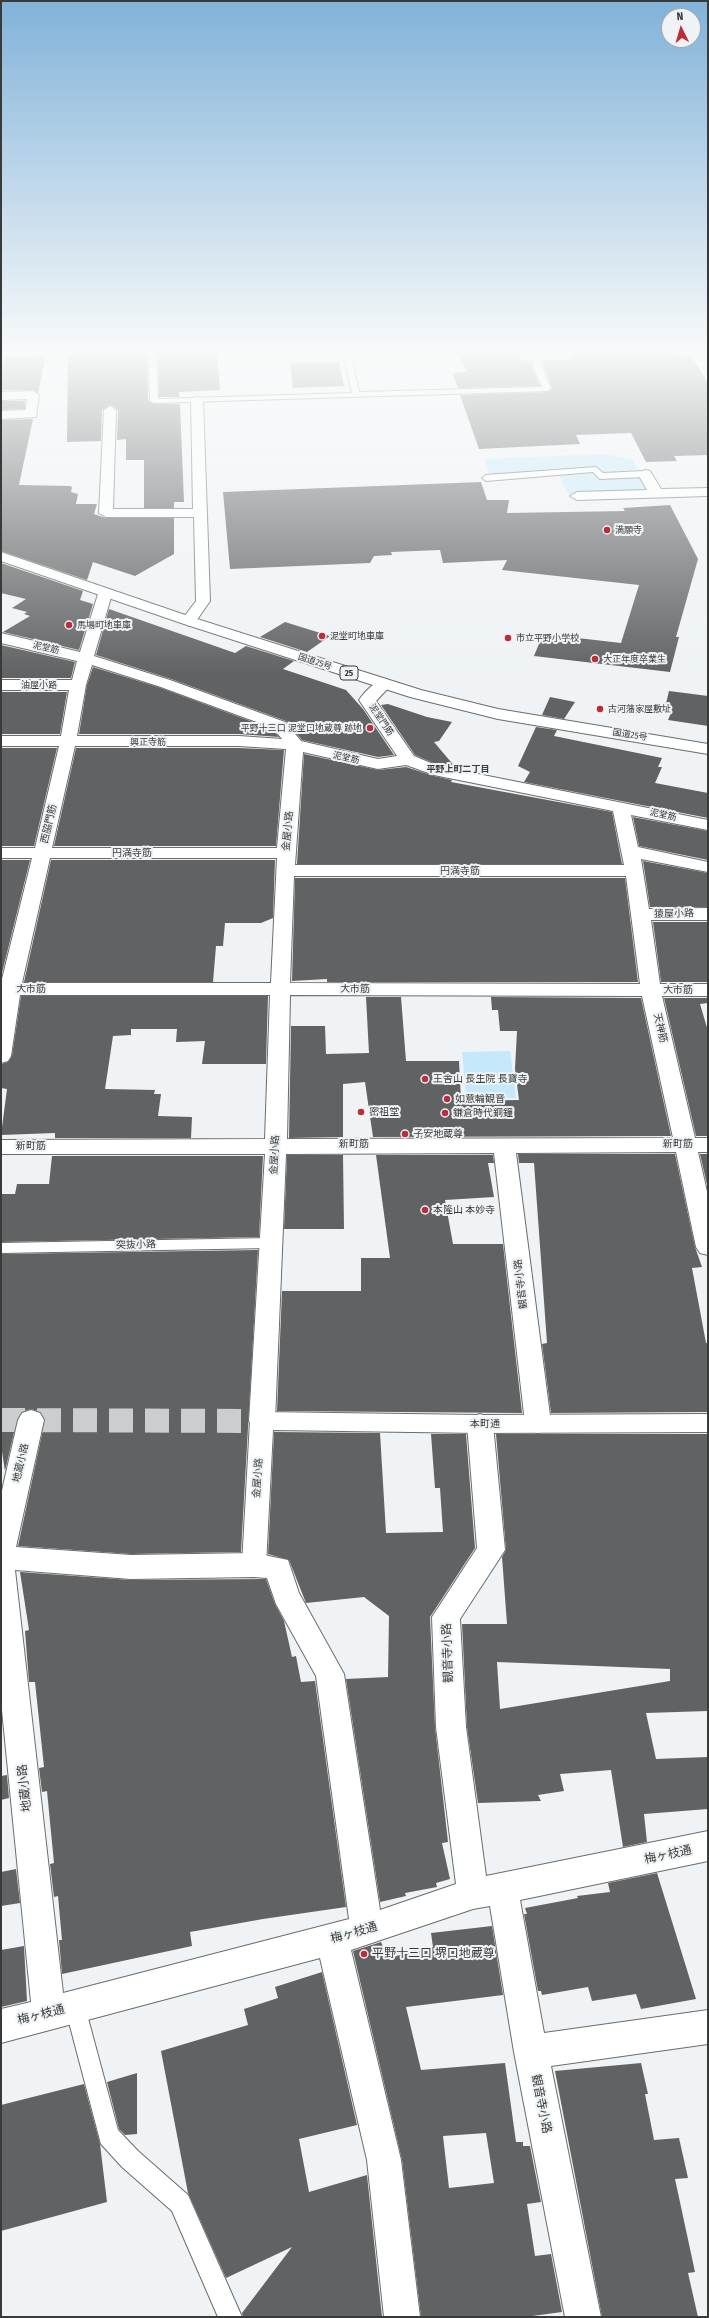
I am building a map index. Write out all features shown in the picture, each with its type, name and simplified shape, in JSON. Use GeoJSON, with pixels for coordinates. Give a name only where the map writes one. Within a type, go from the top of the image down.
{"type":"FeatureCollection","features":[{"type":"Feature","properties":{"kind":"main road"},"geometry":{"type":"LineString","coordinates":[[108,458],[106,513],[200,513]]}},
{"type":"Feature","properties":{"kind":"main road"},"geometry":{"type":"LineString","coordinates":[[189,622],[203,601],[199,458]]}},
{"type":"Feature","properties":{"kind":"main road"},"geometry":{"type":"LineString","coordinates":[[645,474],[656,493]]}},
{"type":"Feature","properties":{"kind":"main road"},"geometry":{"type":"LineString","coordinates":[[577,496],[708,492]]}},
{"type":"Feature","properties":{"kind":"main road","name":"国道25号"},"geometry":{"type":"LineString","coordinates":[[1,556],[105,594],[189,622],[416,694],[498,714],[708,749]]}},
{"type":"Feature","properties":{"kind":"main road","name":"西脇門筋"},"geometry":{"type":"LineString","coordinates":[[1,1056],[6,989],[42,853],[68,741],[78,685],[105,594]]}},
{"type":"Feature","properties":{"kind":"main road","name":"泥堂筋"},"geometry":{"type":"LineString","coordinates":[[1,638],[86,658],[279,726],[295,745],[378,764],[408,760],[434,770],[708,825]]}},
{"type":"Feature","properties":{"kind":"main road","name":"泥堂門筋"},"geometry":{"type":"LineString","coordinates":[[384,684],[367,700],[408,760]]}},
{"type":"Feature","properties":{"kind":"main road","name":"油屋小路"},"geometry":{"type":"LineString","coordinates":[[1,685],[78,685]]}},
{"type":"Feature","properties":{"kind":"main road","name":"興正寺筋"},"geometry":{"type":"LineString","coordinates":[[1,742],[239,741],[295,745]]}},
{"type":"Feature","properties":{"kind":"main road","name":"金屋小路"},"geometry":{"type":"LineString","coordinates":[[262,1421],[276,1144],[280,989],[286,862],[295,745]]}},
{"type":"Feature","properties":{"kind":"main road","name":"天神筋"},"geometry":{"type":"LineString","coordinates":[[621,807],[634,870],[651,990],[697,1145],[708,1247]]}},
{"type":"Feature","properties":{"kind":"main road"},"geometry":{"type":"LineString","coordinates":[[630,851],[708,868]]}},
{"type":"Feature","properties":{"kind":"main road","name":"円満寺筋"},"geometry":{"type":"LineString","coordinates":[[1,853],[42,853],[286,862],[634,870]]}},
{"type":"Feature","properties":{"kind":"main road","name":"猿屋小路"},"geometry":{"type":"LineString","coordinates":[[640,915],[708,914]]}},
{"type":"Feature","properties":{"kind":"main road","name":"大市筋"},"geometry":{"type":"LineString","coordinates":[[6,989],[708,990]]}},
{"type":"Feature","properties":{"kind":"main road","name":"新町筋"},"geometry":{"type":"LineString","coordinates":[[1,1147],[276,1144],[697,1145]]}},
{"type":"Feature","properties":{"kind":"main road","name":"観音寺小路"},"geometry":{"type":"LineString","coordinates":[[504,1144],[538,1424]]}},
{"type":"Feature","properties":{"kind":"main road","name":"地蔵小路"},"geometry":{"type":"LineString","coordinates":[[1,1553],[31,1420]]}},
{"type":"Feature","properties":{"kind":"main road","name":"観音寺小路"},"geometry":{"type":"LineString","coordinates":[[480,1424],[491,1550],[446,1617],[451,1727],[488,1892],[531,2052],[583,2317]]}},
{"type":"Feature","properties":{"kind":"main road"},"geometry":{"type":"LineString","coordinates":[[1,1557],[131,1568],[254,1565],[278,1568],[286,1596],[330,1674],[367,1930]]}},
{"type":"Feature","properties":{"kind":"main road","name":"地蔵小路"},"geometry":{"type":"LineString","coordinates":[[1,1564],[62,2010]]}},
{"type":"Feature","properties":{"kind":"main road","name":"梅ヶ枝通"},"geometry":{"type":"LineString","coordinates":[[1,2026],[367,1930],[488,1892],[708,1846]]}},
{"type":"Feature","properties":{"kind":"main road"},"geometry":{"type":"LineString","coordinates":[[332,1939],[384,2160],[402,2317]]}},
{"type":"Feature","properties":{"kind":"main road"},"geometry":{"type":"LineString","coordinates":[[531,2052],[708,2027]]}},
{"type":"Feature","properties":{"kind":"street","name":"本町通"},"geometry":{"type":"LineString","coordinates":[[262,1421],[480,1424],[708,1422]]}},
{"type":"Feature","properties":{"kind":"street","name":"金屋小路"},"geometry":{"type":"LineString","coordinates":[[254,1565],[262,1421]]}},
{"type":"Feature","properties":{"kind":"lane"},"geometry":{"type":"LineString","coordinates":[[486,478],[596,469],[600,476],[645,474]]}},
{"type":"Feature","properties":{"kind":"lane","name":"突抜小路"},"geometry":{"type":"LineString","coordinates":[[1,1248],[270,1243]]}},
{"type":"Feature","properties":{"kind":"lane"},"geometry":{"type":"LineString","coordinates":[[62,2010],[109,2136],[130,2159],[180,2203],[230,2317]]}},
{"type":"Feature","properties":{"kind":"shaded area"},"geometry":{"type":"Polygon","coordinates":[[[485,459],[632,459],[650,492],[568,494],[559,475],[491,479],[485,459]]]}},
{"type":"Feature","properties":{"kind":"shaded area"},"geometry":{"type":"Polygon","coordinates":[[[510,1051],[516,1098],[479,1098],[482,1134],[467,1107],[462,1052],[510,1051]]]}},
{"type":"Feature","properties":{"kind":"building"},"geometry":{"type":"Polygon","coordinates":[[[1,458],[25,458],[19,485],[70,486],[72,487],[71,492],[78,494],[76,504],[97,504],[94,514],[106,518],[174,518],[174,554],[135,576],[93,562],[87,580],[1,551],[1,458]]]}},
{"type":"Feature","properties":{"kind":"building"},"geometry":{"type":"Polygon","coordinates":[[[126,458],[182,458],[184,502],[174,502],[174,508],[144,508],[144,460],[126,460],[126,458]]]}},
{"type":"Feature","properties":{"kind":"building"},"geometry":{"type":"Polygon","coordinates":[[[644,458],[675,458],[677,461],[646,462],[644,458]]]}},
{"type":"Feature","properties":{"kind":"building"},"geometry":{"type":"Polygon","coordinates":[[[481,482],[487,500],[509,500],[507,513],[625,511],[623,508],[670,505],[698,559],[676,637],[679,637],[670,672],[534,656],[543,634],[621,643],[639,585],[502,570],[507,560],[443,563],[440,550],[391,552],[392,555],[374,556],[370,563],[230,569],[223,492],[481,482]]]}},
{"type":"Feature","properties":{"kind":"building"},"geometry":{"type":"Polygon","coordinates":[[[1,563],[83,591],[80,600],[93,604],[79,650],[3,632],[30,616],[24,614],[27,612],[12,608],[26,599],[1,593],[1,563]]]}},
{"type":"Feature","properties":{"kind":"building"},"geometry":{"type":"Polygon","coordinates":[[[109,609],[235,653],[246,646],[294,661],[283,669],[346,690],[363,709],[394,755],[378,757],[302,740],[286,721],[171,679],[96,655],[109,609]]]}},
{"type":"Feature","properties":{"kind":"building"},"geometry":{"type":"Polygon","coordinates":[[[285,622],[330,636],[307,652],[260,637],[285,622]]]}},
{"type":"Feature","properties":{"kind":"building"},"geometry":{"type":"Polygon","coordinates":[[[1,645],[75,662],[71,678],[1,678],[1,645]]]}},
{"type":"Feature","properties":{"kind":"building"},"geometry":{"type":"Polygon","coordinates":[[[93,667],[158,687],[272,729],[279,737],[239,734],[79,734],[87,685],[93,667]]]}},
{"type":"Feature","properties":{"kind":"building"},"geometry":{"type":"Polygon","coordinates":[[[669,691],[708,696],[708,726],[668,720],[671,713],[664,712],[669,691]]]}},
{"type":"Feature","properties":{"kind":"building"},"geometry":{"type":"Polygon","coordinates":[[[1,692],[67,692],[60,734],[1,734],[1,692]]]}},
{"type":"Feature","properties":{"kind":"building"},"geometry":{"type":"Polygon","coordinates":[[[550,697],[575,702],[564,719],[542,715],[550,697]]]}},
{"type":"Feature","properties":{"kind":"building"},"geometry":{"type":"Polygon","coordinates":[[[388,704],[427,717],[452,722],[439,741],[434,742],[456,768],[438,765],[415,755],[381,705],[388,704]]]}},
{"type":"Feature","properties":{"kind":"building"},"geometry":{"type":"Polygon","coordinates":[[[536,727],[557,730],[554,736],[662,758],[658,767],[662,767],[655,783],[708,793],[708,818],[524,782],[530,772],[518,766],[536,727]]]}},
{"type":"Feature","properties":{"kind":"building"},"geometry":{"type":"Polygon","coordinates":[[[1,748],[57,748],[34,846],[1,846],[1,748]]]}},
{"type":"Feature","properties":{"kind":"building"},"geometry":{"type":"Polygon","coordinates":[[[76,748],[239,748],[284,750],[276,846],[54,846],[76,748]]]}},
{"type":"Feature","properties":{"kind":"building"},"geometry":{"type":"Polygon","coordinates":[[[304,754],[378,770],[406,767],[452,780],[451,782],[612,812],[622,864],[297,864],[304,754]]]}},
{"type":"Feature","properties":{"kind":"building"},"geometry":{"type":"Polygon","coordinates":[[[633,817],[708,831],[708,860],[639,846],[633,817]]]}},
{"type":"Feature","properties":{"kind":"building"},"geometry":{"type":"Polygon","coordinates":[[[1,860],[30,860],[1,977],[1,860]]]}},
{"type":"Feature","properties":{"kind":"building"},"geometry":{"type":"Polygon","coordinates":[[[51,860],[275,860],[273,918],[261,923],[225,923],[223,946],[216,946],[213,982],[24,982],[51,860]]]}},
{"type":"Feature","properties":{"kind":"building"},"geometry":{"type":"Polygon","coordinates":[[[643,861],[708,873],[708,907],[650,907],[643,861]]]}},
{"type":"Feature","properties":{"kind":"building"},"geometry":{"type":"Polygon","coordinates":[[[295,878],[625,878],[638,982],[327,982],[327,979],[292,981],[295,878]]]}},
{"type":"Feature","properties":{"kind":"building"},"geometry":{"type":"Polygon","coordinates":[[[653,922],[708,922],[708,982],[661,982],[653,922]]]}},
{"type":"Feature","properties":{"kind":"building"},"geometry":{"type":"Polygon","coordinates":[[[21,996],[268,996],[266,1064],[202,1064],[205,1041],[176,1042],[177,1029],[131,1029],[131,1035],[113,1036],[105,1089],[155,1090],[154,1094],[161,1094],[158,1116],[192,1117],[191,1138],[55,1138],[55,1133],[1,1135],[7,1089],[1,1088],[1,1064],[8,1062],[12,1056],[21,996]]]}},
{"type":"Feature","properties":{"kind":"building"},"geometry":{"type":"Polygon","coordinates":[[[366,997],[401,997],[406,1061],[459,1061],[461,1101],[519,1100],[515,1069],[517,1031],[500,1031],[498,1010],[492,1010],[491,997],[641,998],[671,1136],[373,1137],[365,1082],[343,1084],[343,1137],[289,1138],[291,1026],[325,1026],[326,1054],[369,1053],[366,997]]]}},
{"type":"Feature","properties":{"kind":"building"},"geometry":{"type":"Polygon","coordinates":[[[664,998],[708,998],[708,1003],[700,1004],[708,1031],[708,1136],[696,1136],[664,998]]]}},
{"type":"Feature","properties":{"kind":"building"},"geometry":{"type":"Polygon","coordinates":[[[518,1154],[675,1154],[695,1247],[702,1267],[692,1268],[706,1343],[708,1343],[708,1412],[551,1413],[542,1344],[547,1343],[534,1163],[519,1163],[518,1154]]]}},
{"type":"Feature","properties":{"kind":"building"},"geometry":{"type":"Polygon","coordinates":[[[700,1154],[708,1154],[708,1189],[700,1154]]]}},
{"type":"Feature","properties":{"kind":"building"},"geometry":{"type":"Polygon","coordinates":[[[287,1155],[343,1155],[344,1229],[284,1229],[287,1155]]]}},
{"type":"Feature","properties":{"kind":"building"},"geometry":{"type":"Polygon","coordinates":[[[376,1155],[493,1155],[494,1163],[488,1163],[494,1197],[445,1200],[453,1244],[503,1244],[522,1413],[277,1411],[282,1291],[361,1291],[361,1258],[390,1258],[376,1155]]]}},
{"type":"Feature","properties":{"kind":"building"},"geometry":{"type":"Polygon","coordinates":[[[52,1156],[263,1156],[259,1237],[1,1242],[1,1194],[15,1194],[17,1184],[49,1184],[52,1156]]]}},
{"type":"Feature","properties":{"kind":"building"},"geometry":{"type":"Polygon","coordinates":[[[258,1250],[241,1552],[131,1554],[18,1546],[45,1420],[41,1412],[31,1409],[21,1412],[17,1420],[5,1471],[1,1445],[1,1254],[258,1250]]]}},
{"type":"Feature","properties":{"kind":"building"},"geometry":{"type":"Polygon","coordinates":[[[274,1432],[380,1433],[386,1533],[443,1532],[440,1488],[435,1488],[431,1434],[466,1434],[475,1548],[430,1617],[435,1727],[448,1842],[442,1843],[450,1879],[436,1883],[437,1887],[405,1893],[406,1896],[380,1902],[346,1679],[388,1677],[389,1616],[364,1597],[306,1603],[289,1560],[268,1554],[274,1432]]]}},
{"type":"Feature","properties":{"kind":"building"},"geometry":{"type":"Polygon","coordinates":[[[496,1434],[708,1434],[708,1711],[646,1713],[656,1759],[708,1757],[708,1809],[644,1814],[647,1842],[623,1847],[611,1770],[560,1774],[564,1791],[538,1795],[541,1801],[478,1803],[467,1727],[462,1624],[507,1624],[502,1557],[506,1550],[496,1434]],[[497,1662],[500,1709],[670,1681],[670,1669],[497,1662]]]}},
{"type":"Feature","properties":{"kind":"building"},"geometry":{"type":"Polygon","coordinates":[[[20,1572],[131,1580],[266,1579],[275,1604],[284,1621],[292,1657],[296,1656],[301,1682],[315,1681],[346,1907],[263,1919],[190,1932],[192,1946],[62,1974],[59,1940],[62,1940],[58,1896],[54,1897],[50,1864],[54,1863],[47,1791],[42,1792],[39,1768],[44,1767],[35,1682],[29,1682],[25,1631],[29,1630],[20,1572]]]}},
{"type":"Feature","properties":{"kind":"building"},"geometry":{"type":"Polygon","coordinates":[[[7,1775],[9,1798],[1,1800],[1,1776],[7,1775]]]}},
{"type":"Feature","properties":{"kind":"building"},"geometry":{"type":"Polygon","coordinates":[[[16,1869],[20,1903],[1,1906],[1,1872],[16,1869]]]}},
{"type":"Feature","properties":{"kind":"building"},"geometry":{"type":"Polygon","coordinates":[[[657,1873],[696,1999],[641,2009],[636,1994],[592,2001],[588,1987],[542,1995],[541,1991],[538,1991],[524,1914],[527,1914],[525,1908],[578,1898],[577,1896],[610,1892],[608,1883],[657,1873]]]}},
{"type":"Feature","properties":{"kind":"building"},"geometry":{"type":"Polygon","coordinates":[[[492,1926],[503,1995],[406,2007],[421,2070],[505,2063],[516,2142],[523,2142],[523,2146],[530,2146],[541,2202],[527,2204],[535,2256],[551,2254],[562,2312],[525,2317],[421,2317],[402,2160],[353,1951],[381,1942],[388,1958],[433,1947],[431,1933],[492,1926]],[[486,2133],[443,2136],[449,2188],[494,2183],[486,2133]]]}},
{"type":"Feature","properties":{"kind":"building"},"geometry":{"type":"Polygon","coordinates":[[[24,1946],[27,2001],[1,2007],[1,1950],[24,1946]]]}},
{"type":"Feature","properties":{"kind":"building"},"geometry":{"type":"Polygon","coordinates":[[[322,1972],[357,2125],[299,2139],[309,2192],[367,2175],[382,2317],[243,2317],[242,2313],[292,2247],[226,2278],[188,2193],[161,2051],[248,2025],[244,2009],[278,1998],[275,1987],[322,1972]]]}},
{"type":"Feature","properties":{"kind":"building"},"geometry":{"type":"Polygon","coordinates":[[[641,2063],[648,2094],[645,2094],[654,2140],[679,2138],[688,2178],[675,2179],[695,2272],[688,2273],[698,2317],[602,2317],[555,2071],[641,2063]]]}},
{"type":"Feature","properties":{"kind":"building"},"geometry":{"type":"Polygon","coordinates":[[[137,2073],[137,2134],[125,2135],[119,2129],[107,2082],[137,2073]]]}},
{"type":"Feature","properties":{"kind":"building"},"geometry":{"type":"Polygon","coordinates":[[[84,2084],[100,2144],[107,2202],[1,2231],[1,2105],[84,2084]]]}},
{"type":"Feature","properties":{"kind":"tunnel"},"geometry":{"type":"LineString","coordinates":[[1,1420],[262,1421]]}},
{"type":"Feature","properties":{"kind":"place","name":"満願寺"},"geometry":{"type":"Point","coordinates":[607,530]}},
{"type":"Feature","properties":{"kind":"place","name":"馬場町地車庫"},"geometry":{"type":"Point","coordinates":[69,625]}},
{"type":"Feature","properties":{"kind":"place","name":"泥堂町地車庫"},"geometry":{"type":"Point","coordinates":[322,636]}},
{"type":"Feature","properties":{"kind":"place","name":"市立平野小学校"},"geometry":{"type":"Point","coordinates":[508,638]}},
{"type":"Feature","properties":{"kind":"place","name":"大正年度卒業生"},"geometry":{"type":"Point","coordinates":[595,659]}},
{"type":"Feature","properties":{"kind":"place","name":"古河藩家屋敷址"},"geometry":{"type":"Point","coordinates":[600,709]}},
{"type":"Feature","properties":{"kind":"place","name":"平野十三口 泥堂口地蔵尊 跡地"},"geometry":{"type":"Point","coordinates":[370,728]}},
{"type":"Feature","properties":{"kind":"place","name":"王舎山 長生院 長寶寺"},"geometry":{"type":"Point","coordinates":[425,1079]}},
{"type":"Feature","properties":{"kind":"place","name":"如意輪観音"},"geometry":{"type":"Point","coordinates":[447,1099]}},
{"type":"Feature","properties":{"kind":"place","name":"密祖堂"},"geometry":{"type":"Point","coordinates":[361,1112]}},
{"type":"Feature","properties":{"kind":"place","name":"鎌倉時代銅鐘"},"geometry":{"type":"Point","coordinates":[445,1113]}},
{"type":"Feature","properties":{"kind":"place","name":"子安地蔵尊"},"geometry":{"type":"Point","coordinates":[405,1134]}},
{"type":"Feature","properties":{"kind":"place","name":"本隆山 本妙寺"},"geometry":{"type":"Point","coordinates":[425,1210]}},
{"type":"Feature","properties":{"kind":"place","name":"平野十三口 堺口地蔵尊"},"geometry":{"type":"Point","coordinates":[364,1954]}},
{"type":"Feature","properties":{"kind":"district","name":"平野上町二丁目"},"geometry":{"type":"Point","coordinates":[458,769]}}]}
